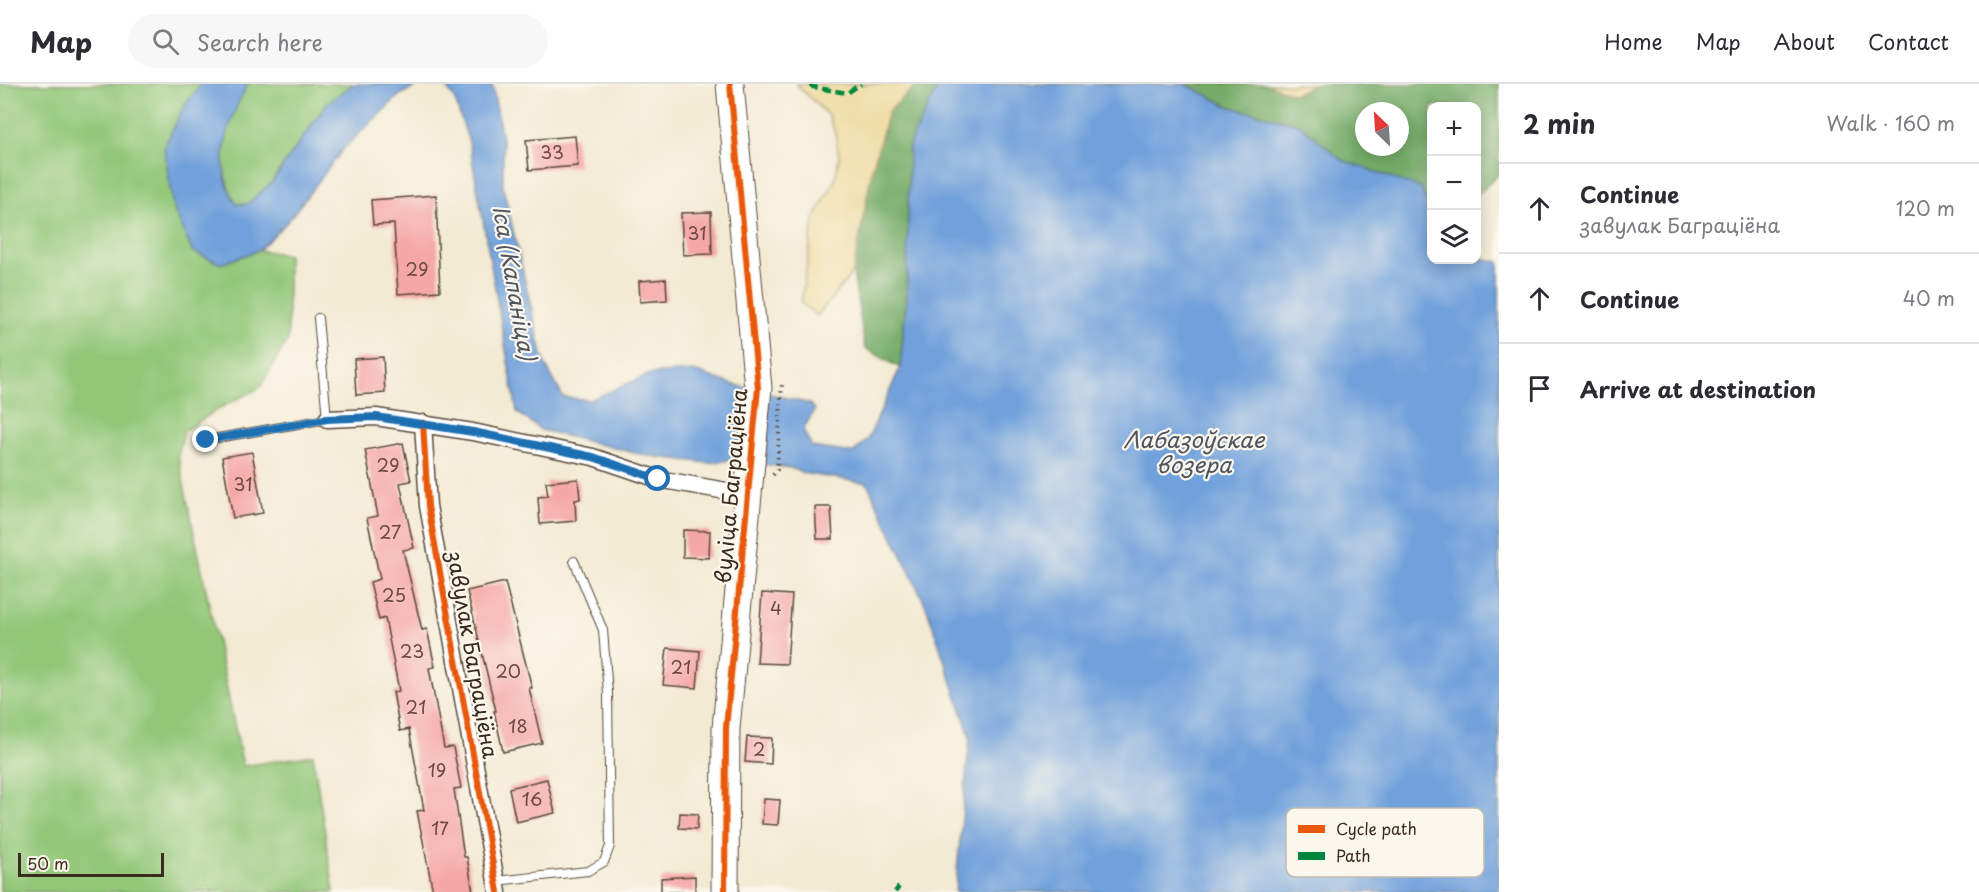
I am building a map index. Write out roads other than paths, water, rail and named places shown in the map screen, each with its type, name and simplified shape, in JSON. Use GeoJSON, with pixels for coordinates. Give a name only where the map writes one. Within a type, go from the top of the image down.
{"type":"FeatureCollection","features":[{"type":"Feature","properties":{"kind":"highway","name":"вуліца Баграціёна"},"geometry":{"type":"LineString","coordinates":[[725,892],[726,728],[749,495],[765,469],[771,390],[730,84]]}},
{"type":"Feature","properties":{"kind":"street"},"geometry":{"type":"LineString","coordinates":[[327,419],[376,417],[423,423],[593,457],[658,479],[749,495]]}},
{"type":"Feature","properties":{"kind":"street","name":"завулак Баграціёна"},"geometry":{"type":"LineString","coordinates":[[423,423],[428,506],[497,887]]}},
{"type":"Feature","properties":{"kind":"lane"},"geometry":{"type":"LineString","coordinates":[[206,440],[327,419],[318,318]]}},
{"type":"Feature","properties":{"kind":"lane"},"geometry":{"type":"LineString","coordinates":[[497,887],[588,871],[604,862],[610,846],[608,693],[603,630],[574,561]]}},
{"type":"Feature","properties":{"kind":"water"},"geometry":{"type":"Polygon","coordinates":[[[201,84],[248,84],[234,112],[225,144],[224,159],[229,190],[237,204],[247,204],[272,182],[327,103],[354,84],[421,84],[400,95],[344,148],[287,222],[259,250],[221,264],[192,251],[173,207],[164,147],[184,106],[201,84]]]}},
{"type":"Feature","properties":{"kind":"water","name":"Лабазоўскае возера"},"geometry":{"type":"Polygon","coordinates":[[[444,84],[490,84],[493,88],[503,145],[503,187],[544,362],[563,397],[590,400],[650,374],[694,371],[732,384],[810,404],[815,409],[803,430],[812,447],[853,453],[868,439],[900,368],[907,295],[909,145],[939,84],[1185,84],[1230,107],[1299,124],[1342,160],[1421,188],[1427,204],[1427,264],[1481,264],[1481,258],[1499,262],[1499,892],[955,892],[970,736],[926,606],[867,483],[802,473],[791,468],[729,460],[708,463],[648,456],[541,430],[517,412],[469,142],[454,98],[444,84]]]}},
{"type":"Feature","properties":{"kind":"water label","name":"Іса (Капаніца)"},"geometry":{"type":"Point","coordinates":[514,283]}}]}
